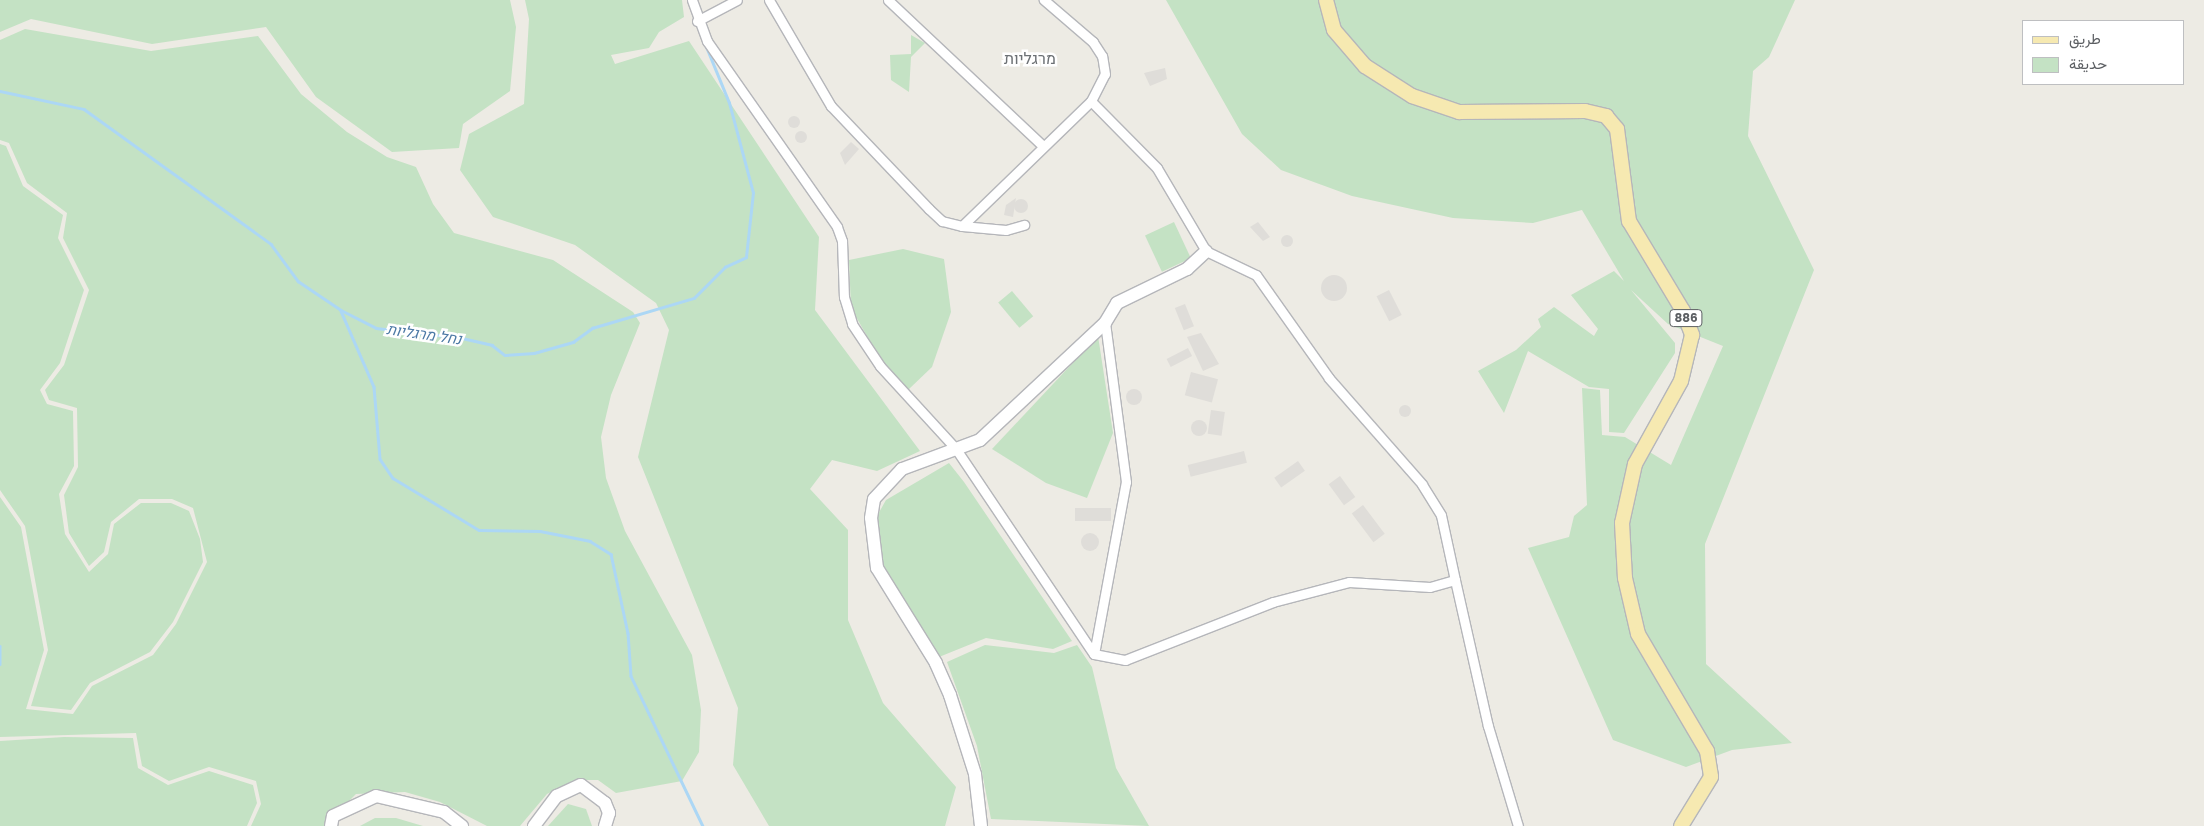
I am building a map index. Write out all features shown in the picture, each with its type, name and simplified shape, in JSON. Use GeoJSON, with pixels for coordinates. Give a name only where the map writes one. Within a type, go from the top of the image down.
{"type":"FeatureCollection","features":[{"type":"Feature","properties":{"kind":"main road","name":"886"},"geometry":{"type":"LineString","coordinates":[[1326,0],[1334,30],[1365,66],[1412,96],[1459,112],[1585,111],[1606,116],[1617,129],[1629,221],[1684,312],[1692,335],[1681,381],[1635,464],[1622,523],[1625,578],[1638,634],[1707,752],[1711,777],[1681,826]]}},
{"type":"Feature","properties":{"kind":"street"},"geometry":{"type":"LineString","coordinates":[[692,0],[698,21],[837,227],[843,248],[844,297],[852,324],[880,366],[956,449],[1094,654],[1125,660],[1273,602],[1349,582],[1430,587],[1455,580]]}},
{"type":"Feature","properties":{"kind":"street"},"geometry":{"type":"LineString","coordinates":[[698,21],[736,0]]}},
{"type":"Feature","properties":{"kind":"street"},"geometry":{"type":"LineString","coordinates":[[769,0],[831,106],[929,209],[942,220],[962,226],[1006,230],[1024,225]]}},
{"type":"Feature","properties":{"kind":"street"},"geometry":{"type":"LineString","coordinates":[[888,0],[1042,145]]}},
{"type":"Feature","properties":{"kind":"street"},"geometry":{"type":"LineString","coordinates":[[962,226],[1042,145],[1091,101],[1105,74],[1102,56],[1093,42],[1044,0]]}},
{"type":"Feature","properties":{"kind":"street"},"geometry":{"type":"LineString","coordinates":[[1091,101],[1157,168],[1206,251],[1256,275],[1328,378],[1422,484],[1441,515],[1488,726],[1518,826]]}},
{"type":"Feature","properties":{"kind":"street"},"geometry":{"type":"LineString","coordinates":[[980,826],[966,737],[936,663],[877,568],[870,518],[877,493],[894,474],[980,440],[1105,323],[1117,303],[1187,269],[1206,251]]}},
{"type":"Feature","properties":{"kind":"street"},"geometry":{"type":"LineString","coordinates":[[1094,654],[1126,482],[1105,323]]}},
{"type":"Feature","properties":{"kind":"street"},"geometry":{"type":"LineString","coordinates":[[534,826],[557,796],[581,785],[605,803],[608,813],[605,826]]}},
{"type":"Feature","properties":{"kind":"street"},"geometry":{"type":"LineString","coordinates":[[331,826],[334,816],[376,796],[444,812],[462,826]]}},
{"type":"Feature","properties":{"kind":"shaded area"},"geometry":{"type":"Polygon","coordinates":[[[1165,68],[1167,79],[1150,86],[1144,73],[1165,68]]]}},
{"type":"Feature","properties":{"kind":"shaded area"},"geometry":{"type":"Polygon","coordinates":[[[794,116],[800,122],[794,128],[788,122],[794,116]]]}},
{"type":"Feature","properties":{"kind":"shaded area"},"geometry":{"type":"Polygon","coordinates":[[[799,131],[803,131],[807,137],[803,143],[799,143],[795,139],[795,135],[799,131]]]}},
{"type":"Feature","properties":{"kind":"shaded area"},"geometry":{"type":"Polygon","coordinates":[[[851,142],[859,149],[845,165],[840,153],[851,142]]]}},
{"type":"Feature","properties":{"kind":"shaded area"},"geometry":{"type":"Polygon","coordinates":[[[1016,198],[1013,217],[1004,215],[1006,205],[1016,198]]]}},
{"type":"Feature","properties":{"kind":"shaded area"},"geometry":{"type":"Polygon","coordinates":[[[1018,199],[1024,199],[1028,206],[1024,213],[1018,213],[1014,209],[1014,203],[1018,199]]]}},
{"type":"Feature","properties":{"kind":"shaded area"},"geometry":{"type":"Polygon","coordinates":[[[1258,222],[1270,237],[1263,241],[1250,227],[1258,222]]]}},
{"type":"Feature","properties":{"kind":"shaded area"},"geometry":{"type":"Polygon","coordinates":[[[1289,235],[1292,236],[1292,246],[1285,247],[1282,246],[1281,239],[1282,236],[1289,235]]]}},
{"type":"Feature","properties":{"kind":"shaded area"},"geometry":{"type":"Polygon","coordinates":[[[1334,275],[1343,279],[1347,288],[1343,297],[1334,301],[1325,297],[1321,288],[1325,279],[1334,275]]]}},
{"type":"Feature","properties":{"kind":"shaded area"},"geometry":{"type":"Polygon","coordinates":[[[1389,290],[1402,315],[1389,321],[1377,296],[1389,290]]]}},
{"type":"Feature","properties":{"kind":"shaded area"},"geometry":{"type":"Polygon","coordinates":[[[1185,304],[1194,326],[1184,330],[1175,308],[1185,304]]]}},
{"type":"Feature","properties":{"kind":"shaded area"},"geometry":{"type":"Polygon","coordinates":[[[1201,333],[1219,364],[1203,371],[1187,337],[1201,333]]]}},
{"type":"Feature","properties":{"kind":"shaded area"},"geometry":{"type":"Polygon","coordinates":[[[1188,348],[1192,356],[1171,367],[1167,359],[1188,348]]]}},
{"type":"Feature","properties":{"kind":"shaded area"},"geometry":{"type":"Polygon","coordinates":[[[1191,372],[1218,379],[1212,402],[1185,395],[1191,372]]]}},
{"type":"Feature","properties":{"kind":"shaded area"},"geometry":{"type":"Polygon","coordinates":[[[1131,389],[1137,389],[1142,394],[1140,403],[1131,405],[1126,400],[1126,394],[1131,389]]]}},
{"type":"Feature","properties":{"kind":"shaded area"},"geometry":{"type":"Polygon","coordinates":[[[1407,405],[1410,406],[1410,416],[1403,417],[1400,416],[1399,409],[1400,406],[1407,405]]]}},
{"type":"Feature","properties":{"kind":"shaded area"},"geometry":{"type":"Polygon","coordinates":[[[1211,410],[1225,412],[1222,436],[1208,434],[1211,410]]]}},
{"type":"Feature","properties":{"kind":"shaded area"},"geometry":{"type":"Polygon","coordinates":[[[1199,420],[1207,428],[1199,436],[1191,428],[1199,420]]]}},
{"type":"Feature","properties":{"kind":"shaded area"},"geometry":{"type":"Polygon","coordinates":[[[1244,451],[1247,463],[1191,477],[1188,465],[1244,451]]]}},
{"type":"Feature","properties":{"kind":"shaded area"},"geometry":{"type":"Polygon","coordinates":[[[1298,461],[1305,471],[1281,487],[1274,478],[1298,461]]]}},
{"type":"Feature","properties":{"kind":"shaded area"},"geometry":{"type":"Polygon","coordinates":[[[1340,476],[1355,497],[1344,505],[1329,484],[1340,476]]]}},
{"type":"Feature","properties":{"kind":"shaded area"},"geometry":{"type":"Polygon","coordinates":[[[1363,505],[1385,534],[1373,542],[1352,513],[1363,505]]]}},
{"type":"Feature","properties":{"kind":"shaded area"},"geometry":{"type":"Polygon","coordinates":[[[1075,508],[1111,508],[1111,521],[1075,521],[1075,508]]]}},
{"type":"Feature","properties":{"kind":"shaded area"},"geometry":{"type":"Polygon","coordinates":[[[1090,533],[1096,536],[1099,542],[1096,548],[1090,551],[1084,548],[1081,542],[1084,536],[1090,533]]]}},
{"type":"Feature","properties":{"kind":"green space"},"geometry":{"type":"Polygon","coordinates":[[[0,0],[510,0],[516,27],[510,91],[463,124],[459,148],[392,152],[316,97],[266,27],[152,44],[31,19],[0,32],[0,0]]]}},
{"type":"Feature","properties":{"kind":"green space"},"geometry":{"type":"Polygon","coordinates":[[[525,0],[682,0],[684,17],[659,32],[649,48],[611,55],[615,64],[689,41],[819,237],[815,310],[920,451],[877,471],[832,460],[810,489],[848,530],[848,620],[883,703],[956,787],[945,826],[769,826],[733,765],[738,708],[638,457],[669,330],[656,303],[575,245],[493,217],[460,170],[469,134],[524,104],[529,19],[525,0]]]}},
{"type":"Feature","properties":{"kind":"green space"},"geometry":{"type":"Polygon","coordinates":[[[1166,0],[1795,0],[1769,57],[1753,71],[1748,136],[1814,270],[1705,544],[1706,664],[1792,743],[1732,750],[1686,767],[1613,740],[1528,548],[1569,537],[1574,516],[1587,505],[1582,388],[1600,390],[1602,435],[1625,437],[1671,465],[1723,346],[1668,324],[1631,290],[1675,343],[1675,353],[1624,433],[1609,432],[1609,389],[1589,387],[1528,351],[1504,413],[1478,371],[1516,350],[1541,327],[1538,319],[1554,307],[1594,336],[1598,329],[1571,295],[1614,271],[1624,281],[1582,210],[1533,223],[1453,218],[1352,196],[1281,170],[1242,134],[1166,0]]]}},
{"type":"Feature","properties":{"kind":"green space"},"geometry":{"type":"Polygon","coordinates":[[[25,29],[151,51],[258,36],[301,94],[347,132],[387,157],[416,167],[433,204],[454,233],[553,260],[633,312],[640,323],[611,395],[601,437],[606,478],[625,531],[692,655],[701,710],[699,752],[682,781],[616,793],[598,780],[575,780],[547,794],[520,826],[487,826],[440,802],[405,792],[356,794],[324,826],[251,826],[261,804],[256,781],[209,767],[169,781],[142,766],[136,733],[0,737],[0,497],[21,527],[44,650],[26,709],[73,714],[92,686],[153,655],[176,624],[207,562],[193,508],[172,499],[139,499],[111,522],[104,552],[89,566],[69,533],[64,495],[78,467],[77,408],[49,400],[45,390],[64,365],[89,290],[63,238],[67,213],[27,183],[9,143],[0,140],[0,40],[25,29]]]}},
{"type":"Feature","properties":{"kind":"green space"},"geometry":{"type":"Polygon","coordinates":[[[911,35],[925,43],[911,57],[909,92],[891,80],[890,55],[911,54],[911,35]]]}},
{"type":"Feature","properties":{"kind":"green space"},"geometry":{"type":"Polygon","coordinates":[[[0,144],[6,146],[23,186],[63,215],[58,238],[84,290],[60,363],[40,390],[47,404],[73,411],[74,466],[59,494],[65,534],[89,572],[108,554],[114,524],[141,503],[171,503],[189,511],[200,539],[203,562],[173,622],[150,652],[90,683],[71,710],[31,706],[48,650],[25,526],[0,490],[0,144]]]}},
{"type":"Feature","properties":{"kind":"green space"},"geometry":{"type":"Polygon","coordinates":[[[1174,222],[1191,258],[1162,272],[1145,236],[1174,222]]]}},
{"type":"Feature","properties":{"kind":"green space"},"geometry":{"type":"Polygon","coordinates":[[[903,249],[944,259],[951,312],[932,367],[908,390],[884,366],[851,308],[849,260],[903,249]]]}},
{"type":"Feature","properties":{"kind":"green space"},"geometry":{"type":"Polygon","coordinates":[[[1012,291],[1033,316],[1019,328],[998,303],[1012,291]]]}},
{"type":"Feature","properties":{"kind":"green space"},"geometry":{"type":"Polygon","coordinates":[[[1098,336],[1113,433],[1087,498],[1046,483],[992,449],[1098,336]]]}},
{"type":"Feature","properties":{"kind":"green space"},"geometry":{"type":"Polygon","coordinates":[[[949,463],[964,482],[1072,641],[1053,649],[986,638],[939,657],[878,559],[877,516],[886,500],[949,463]]]}},
{"type":"Feature","properties":{"kind":"green space"},"geometry":{"type":"Polygon","coordinates":[[[985,645],[1054,653],[1077,645],[1092,667],[1116,768],[1149,826],[991,819],[977,746],[947,662],[985,645]]]}},
{"type":"Feature","properties":{"kind":"green space"},"geometry":{"type":"Polygon","coordinates":[[[64,737],[133,738],[138,768],[168,785],[209,771],[253,785],[257,803],[247,826],[0,826],[0,741],[64,737]]]}},
{"type":"Feature","properties":{"kind":"green space"},"geometry":{"type":"Polygon","coordinates":[[[568,804],[586,809],[592,826],[548,826],[568,804]]]}},
{"type":"Feature","properties":{"kind":"green space"},"geometry":{"type":"Polygon","coordinates":[[[375,818],[396,818],[423,826],[360,826],[375,818]]]}},
{"type":"Feature","properties":{"kind":"waterway","name":"נחל מרגליות"},"geometry":{"type":"LineString","coordinates":[[0,91],[84,109],[271,244],[298,281],[341,310],[376,328],[462,338],[492,345],[505,355],[534,353],[573,342],[592,328],[694,298],[725,267],[746,257],[753,193],[729,103],[706,47]]}},
{"type":"Feature","properties":{"kind":"waterway"},"geometry":{"type":"LineString","coordinates":[[341,311],[374,387],[380,459],[393,478],[479,530],[540,531],[590,541],[611,554],[628,633],[631,676],[703,826]]}},
{"type":"Feature","properties":{"kind":"waterway"},"geometry":{"type":"LineString","coordinates":[[0,646],[0,664]]}},
{"type":"Feature","properties":{"kind":"district","name":"מרגליות"},"geometry":{"type":"Point","coordinates":[1030,59]}}]}
